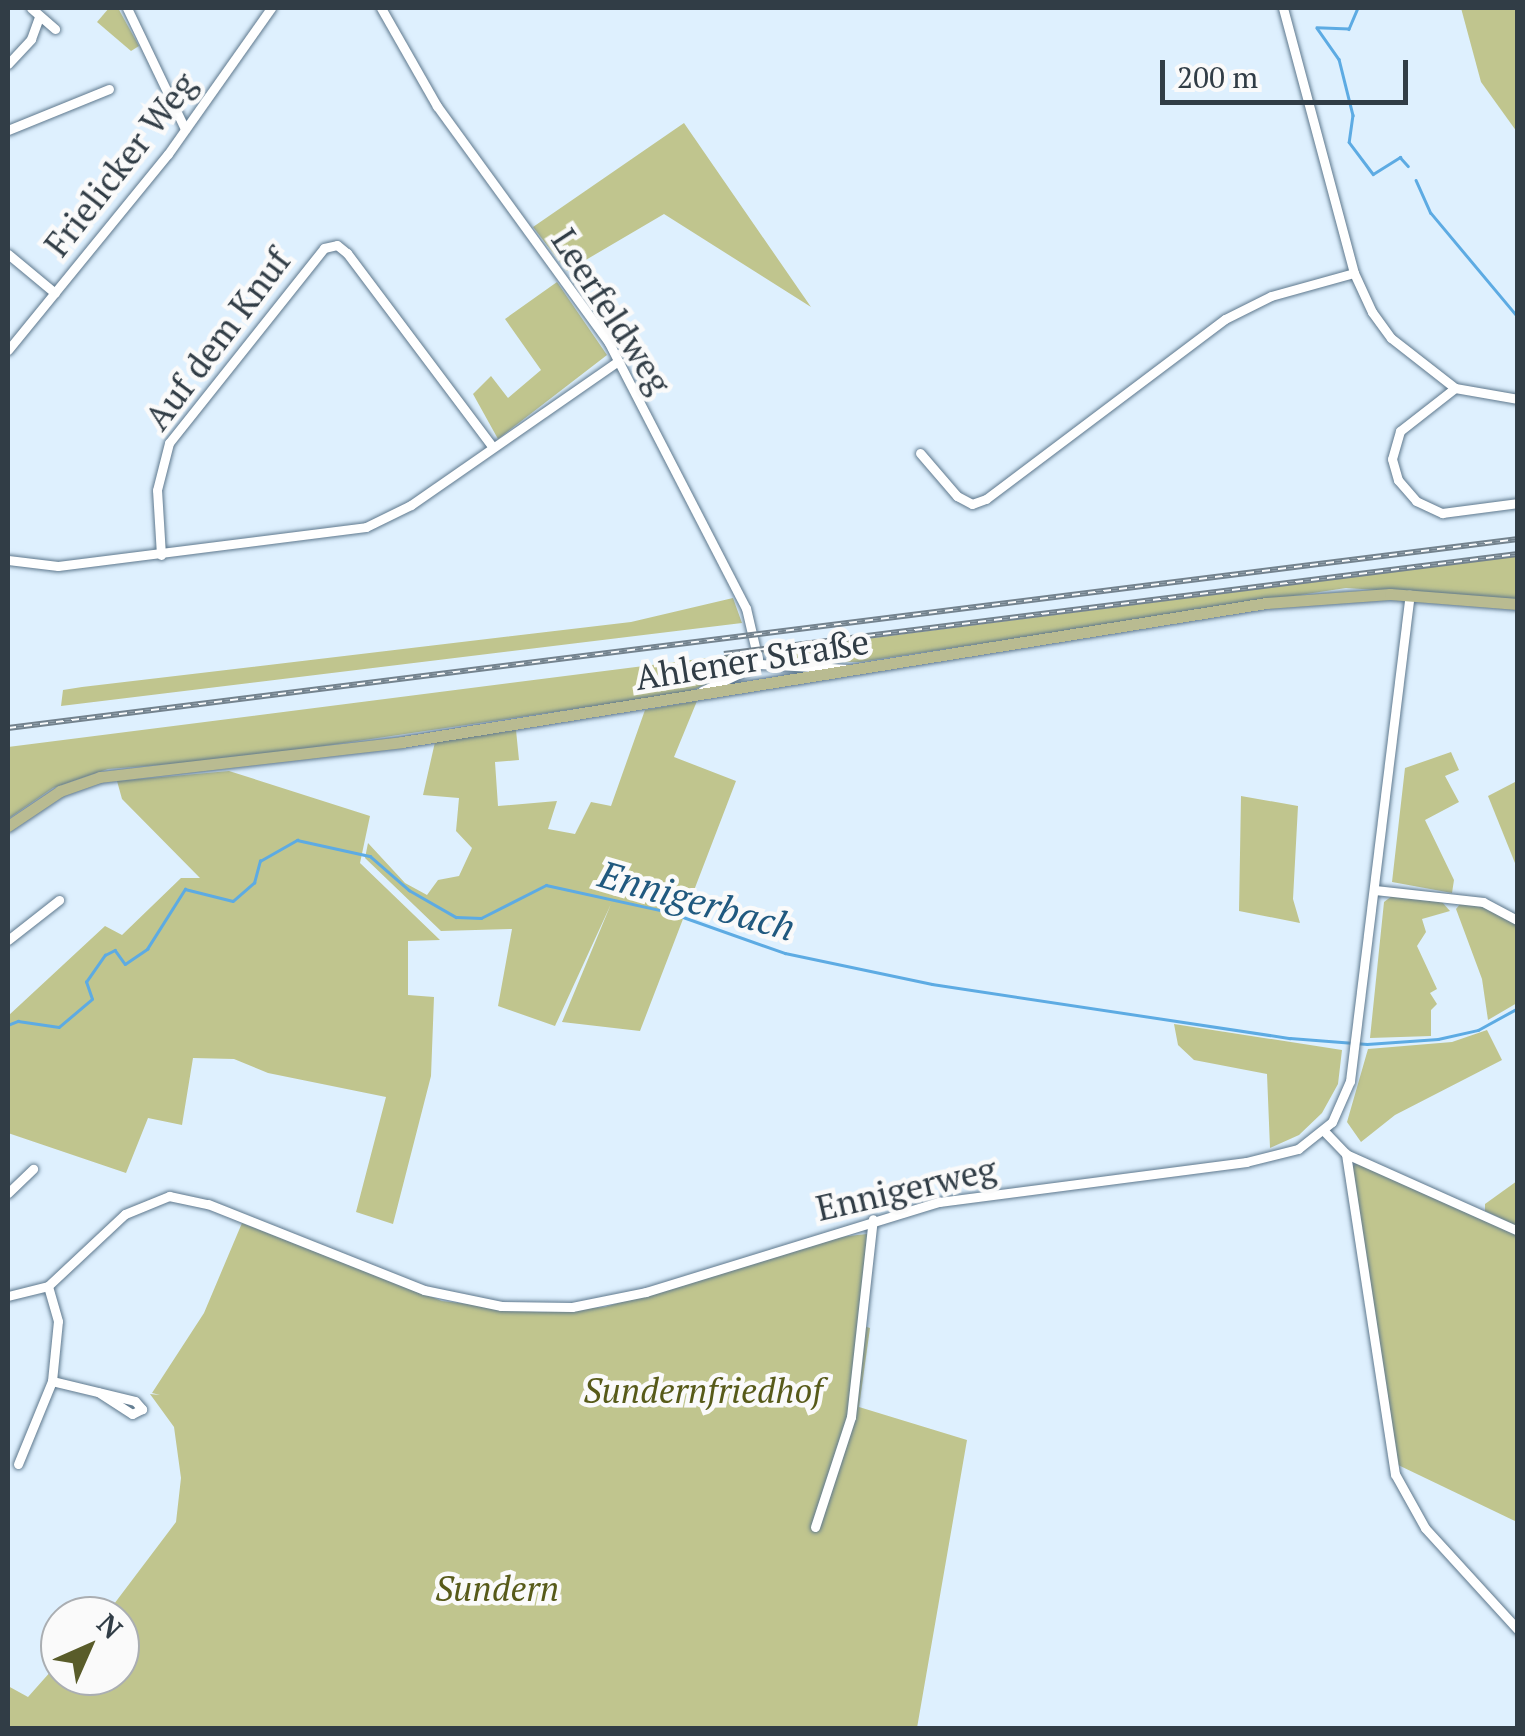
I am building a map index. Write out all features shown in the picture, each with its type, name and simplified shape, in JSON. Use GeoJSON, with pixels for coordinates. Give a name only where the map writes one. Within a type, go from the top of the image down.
{"type":"FeatureCollection","features":[{"type":"Feature","properties":{"kind":"main road","name":"Ahlener Straße"},"geometry":{"type":"LineString","coordinates":[[8,826],[60,791],[100,777],[235,764],[696,696],[1310,597],[1410,594],[1518,604]]}},
{"type":"Feature","properties":{"kind":"street"},"geometry":{"type":"LineString","coordinates":[[31,8],[55,29]]}},
{"type":"Feature","properties":{"kind":"street"},"geometry":{"type":"LineString","coordinates":[[127,8],[185,128]]}},
{"type":"Feature","properties":{"kind":"street","name":"Frielicker Weg"},"geometry":{"type":"LineString","coordinates":[[8,350],[185,128],[271,8]]}},
{"type":"Feature","properties":{"kind":"street","name":"Leerfeldweg"},"geometry":{"type":"LineString","coordinates":[[381,8],[437,106],[618,362],[746,608],[759,664]]}},
{"type":"Feature","properties":{"kind":"street"},"geometry":{"type":"LineString","coordinates":[[1283,8],[1354,273],[1391,338],[1455,388],[1518,399]]}},
{"type":"Feature","properties":{"kind":"street"},"geometry":{"type":"LineString","coordinates":[[8,64],[31,40],[39,17]]}},
{"type":"Feature","properties":{"kind":"street"},"geometry":{"type":"LineString","coordinates":[[8,130],[110,89]]}},
{"type":"Feature","properties":{"kind":"street","name":"Auf dem Knuf"},"geometry":{"type":"LineString","coordinates":[[161,555],[157,490],[169,443],[324,248],[336,246],[347,254],[492,446]]}},
{"type":"Feature","properties":{"kind":"street"},"geometry":{"type":"LineString","coordinates":[[8,254],[55,293]]}},
{"type":"Feature","properties":{"kind":"street"},"geometry":{"type":"LineString","coordinates":[[920,453],[957,496],[972,504],[986,499],[1213,326],[1272,296],[1354,273]]}},
{"type":"Feature","properties":{"kind":"street"},"geometry":{"type":"LineString","coordinates":[[8,560],[58,566],[366,527],[411,506],[618,362]]}},
{"type":"Feature","properties":{"kind":"street"},"geometry":{"type":"LineString","coordinates":[[1455,388],[1400,431],[1392,459],[1398,480],[1416,502],[1442,513],[1518,503]]}},
{"type":"Feature","properties":{"kind":"street"},"geometry":{"type":"LineString","coordinates":[[1410,594],[1350,1082],[1324,1131],[1346,1154],[1518,1232]]}},
{"type":"Feature","properties":{"kind":"street"},"geometry":{"type":"LineString","coordinates":[[696,696],[759,664],[772,669],[828,663],[855,671]]}},
{"type":"Feature","properties":{"kind":"street"},"geometry":{"type":"LineString","coordinates":[[1375,890],[1482,902],[1518,921]]}},
{"type":"Feature","properties":{"kind":"street"},"geometry":{"type":"LineString","coordinates":[[8,940],[59,900]]}},
{"type":"Feature","properties":{"kind":"street","name":"Ennigerweg"},"geometry":{"type":"LineString","coordinates":[[8,1296],[48,1286],[125,1214],[168,1196],[208,1204],[424,1290],[532,1308],[646,1292],[873,1219],[940,1202],[1246,1162],[1298,1149],[1324,1131]]}},
{"type":"Feature","properties":{"kind":"street"},"geometry":{"type":"LineString","coordinates":[[1346,1154],[1395,1474],[1425,1528],[1518,1630]]}},
{"type":"Feature","properties":{"kind":"street"},"geometry":{"type":"LineString","coordinates":[[8,1193],[33,1170]]}},
{"type":"Feature","properties":{"kind":"street"},"geometry":{"type":"LineString","coordinates":[[815,1527],[851,1417],[873,1219]]}},
{"type":"Feature","properties":{"kind":"street"},"geometry":{"type":"LineString","coordinates":[[18,1464],[52,1381],[58,1321],[48,1286]]}},
{"type":"Feature","properties":{"kind":"street"},"geometry":{"type":"LineString","coordinates":[[52,1381],[98,1392]]}},
{"type":"Feature","properties":{"kind":"green space"},"geometry":{"type":"Polygon","coordinates":[[[109,8],[118,8],[139,46],[131,51],[97,22],[109,8]]]}},
{"type":"Feature","properties":{"kind":"green space"},"geometry":{"type":"Polygon","coordinates":[[[1461,8],[1517,8],[1517,132],[1481,82],[1461,8]]]}},
{"type":"Feature","properties":{"kind":"green space"},"geometry":{"type":"Polygon","coordinates":[[[684,123],[811,307],[664,214],[567,271],[533,227],[684,123]]]}},
{"type":"Feature","properties":{"kind":"green space"},"geometry":{"type":"Polygon","coordinates":[[[557,282],[607,355],[498,439],[473,394],[491,376],[508,398],[541,370],[505,319],[557,282]]]}},
{"type":"Feature","properties":{"kind":"green space"},"geometry":{"type":"Polygon","coordinates":[[[1517,556],[1517,599],[1346,588],[860,662],[773,663],[763,652],[1517,556]]]}},
{"type":"Feature","properties":{"kind":"green space"},"geometry":{"type":"Polygon","coordinates":[[[733,598],[742,623],[61,706],[63,690],[631,622],[733,598]]]}},
{"type":"Feature","properties":{"kind":"green space"},"geometry":{"type":"Polygon","coordinates":[[[754,652],[743,667],[689,692],[236,759],[108,769],[53,788],[8,819],[8,747],[754,652]]]}},
{"type":"Feature","properties":{"kind":"green space"},"geometry":{"type":"Polygon","coordinates":[[[697,701],[674,757],[736,781],[640,1031],[562,1022],[611,904],[555,1026],[498,1006],[512,929],[441,931],[365,858],[368,843],[405,883],[427,895],[438,880],[459,876],[472,848],[456,831],[459,798],[423,795],[435,742],[516,730],[519,760],[495,762],[498,806],[557,801],[548,829],[575,834],[591,802],[611,806],[645,710],[697,701]]]}},
{"type":"Feature","properties":{"kind":"green space"},"geometry":{"type":"Polygon","coordinates":[[[1451,752],[1459,770],[1445,776],[1459,802],[1425,820],[1454,880],[1452,893],[1392,882],[1405,768],[1451,752]]]}},
{"type":"Feature","properties":{"kind":"green space"},"geometry":{"type":"Polygon","coordinates":[[[229,771],[370,816],[360,863],[440,940],[408,941],[408,995],[434,997],[431,1076],[393,1224],[356,1212],[386,1097],[268,1073],[234,1059],[193,1058],[182,1125],[148,1118],[126,1173],[8,1133],[8,1016],[105,926],[122,935],[181,878],[200,878],[122,799],[117,781],[229,771]]]}},
{"type":"Feature","properties":{"kind":"green space"},"geometry":{"type":"Polygon","coordinates":[[[1517,781],[1517,868],[1488,796],[1517,781]]]}},
{"type":"Feature","properties":{"kind":"green space"},"geometry":{"type":"Polygon","coordinates":[[[1241,796],[1298,806],[1293,899],[1300,923],[1239,911],[1241,796]]]}},
{"type":"Feature","properties":{"kind":"green space"},"geometry":{"type":"Polygon","coordinates":[[[1392,896],[1442,902],[1450,911],[1422,919],[1426,932],[1417,946],[1437,989],[1430,993],[1437,1004],[1431,1010],[1431,1036],[1370,1038],[1384,902],[1392,896]]]}},
{"type":"Feature","properties":{"kind":"green space"},"geometry":{"type":"Polygon","coordinates":[[[1460,904],[1481,905],[1517,924],[1517,1003],[1488,1020],[1482,979],[1456,909],[1460,904]]]}},
{"type":"Feature","properties":{"kind":"green space"},"geometry":{"type":"Polygon","coordinates":[[[1174,1024],[1342,1050],[1338,1084],[1322,1113],[1299,1135],[1270,1148],[1267,1074],[1194,1060],[1178,1045],[1174,1024]]]}},
{"type":"Feature","properties":{"kind":"green space"},"geometry":{"type":"Polygon","coordinates":[[[1487,1030],[1502,1060],[1395,1115],[1361,1142],[1347,1122],[1368,1049],[1452,1042],[1487,1030]]]}},
{"type":"Feature","properties":{"kind":"green space"},"geometry":{"type":"Polygon","coordinates":[[[1357,1162],[1517,1235],[1517,1522],[1396,1464],[1351,1168],[1357,1162]]]}},
{"type":"Feature","properties":{"kind":"green space"},"geometry":{"type":"Polygon","coordinates":[[[1517,1181],[1517,1226],[1485,1211],[1485,1204],[1517,1181]]]}},
{"type":"Feature","properties":{"kind":"green space"},"geometry":{"type":"Polygon","coordinates":[[[242,1223],[442,1301],[540,1312],[605,1307],[830,1238],[867,1234],[860,1325],[870,1328],[859,1407],[967,1440],[917,1728],[8,1728],[8,1686],[28,1697],[40,1684],[40,1696],[140,1696],[140,1596],[120,1596],[176,1522],[181,1478],[174,1427],[150,1394],[160,1395],[152,1393],[204,1313],[242,1223]]]}},
{"type":"Feature","properties":{"kind":"waterway"},"geometry":{"type":"LineString","coordinates":[[1358,8],[1349,29],[1317,28],[1339,59],[1353,115],[1349,142],[1373,174],[1400,157],[1408,166]]}},
{"type":"Feature","properties":{"kind":"waterway"},"geometry":{"type":"LineString","coordinates":[[1416,180],[1431,213],[1518,317]]}},
{"type":"Feature","properties":{"kind":"waterway","name":"Ennigerbach"},"geometry":{"type":"LineString","coordinates":[[8,1025],[18,1021],[59,1027],[92,999],[86,982],[105,955],[115,950],[125,964],[147,949],[185,889],[233,901],[254,883],[260,861],[297,840],[370,856],[409,890],[456,917],[481,918],[546,885],[669,912],[785,953],[932,984],[1290,1038],[1367,1044],[1438,1039],[1478,1030],[1518,1008]]}},
{"type":"Feature","properties":{"kind":"railway"},"geometry":{"type":"LineString","coordinates":[[8,728],[1518,539]]}},
{"type":"Feature","properties":{"kind":"railway"},"geometry":{"type":"LineString","coordinates":[[724,654],[1518,554]]}},
{"type":"Feature","properties":{"kind":"park label","name":"Sundernfriedhof"},"geometry":{"type":"Point","coordinates":[703,1390]}},
{"type":"Feature","properties":{"kind":"park label","name":"Sundern"},"geometry":{"type":"Point","coordinates":[497,1588]}}]}
